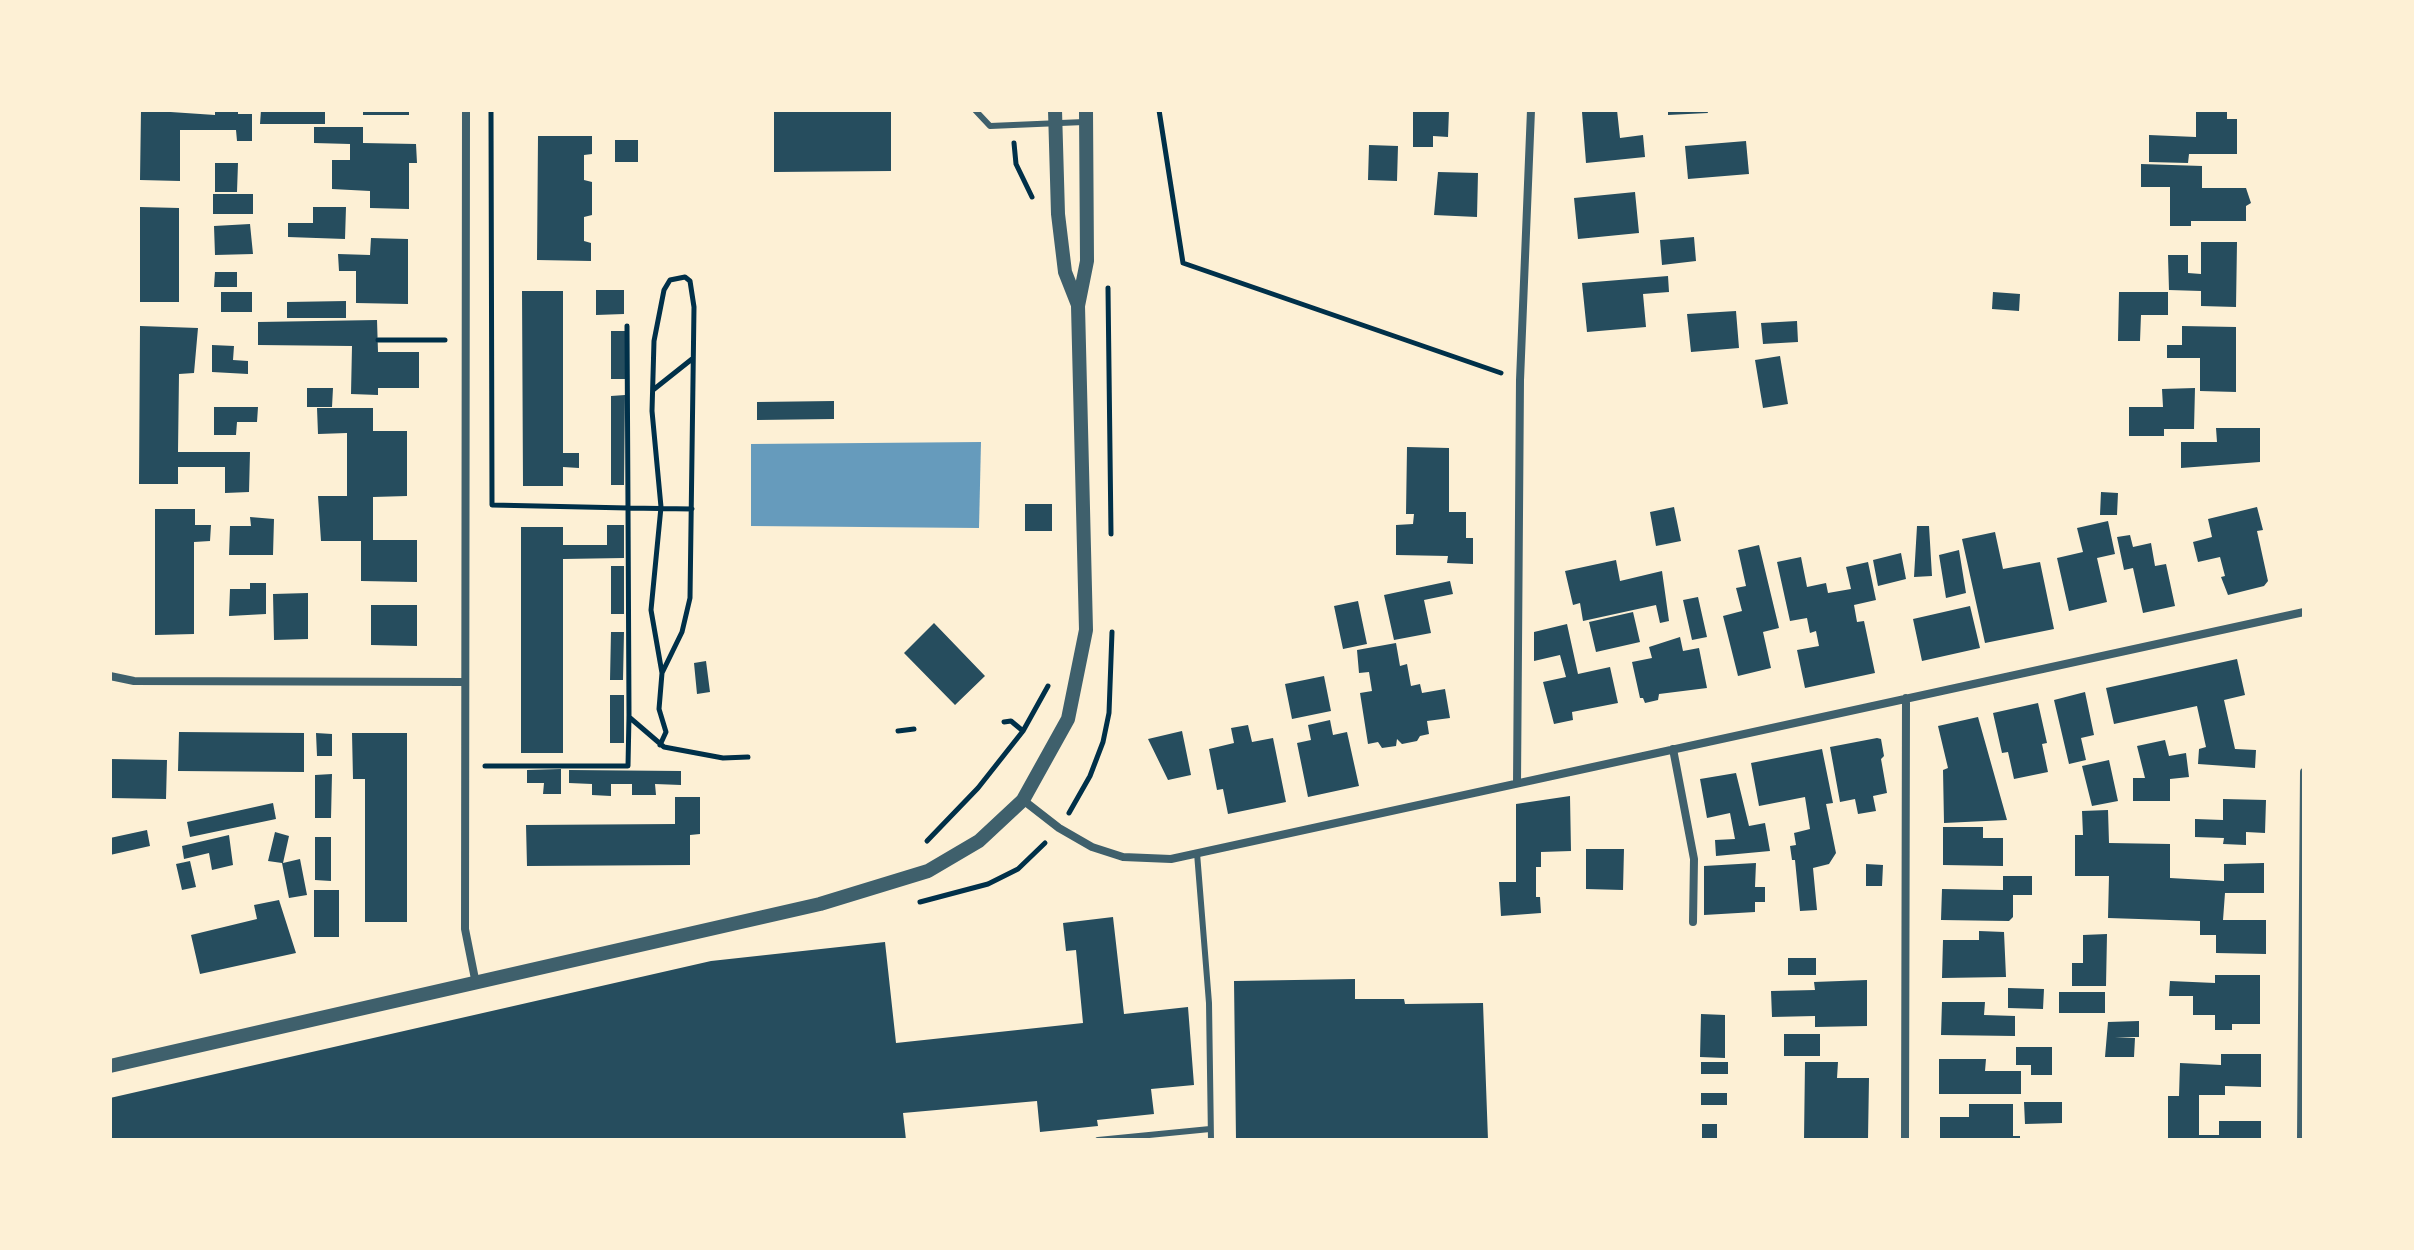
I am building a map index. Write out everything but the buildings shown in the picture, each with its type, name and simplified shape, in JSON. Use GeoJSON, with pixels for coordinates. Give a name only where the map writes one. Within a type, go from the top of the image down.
{"type":"FeatureCollection","features":[{"type":"Feature","properties":{"kind":"street"},"geometry":{"type":"LineString","coordinates":[[466,110],[465,929],[476,984]]}},
{"type":"Feature","properties":{"kind":"street"},"geometry":{"type":"LineString","coordinates":[[1517,783],[1520,380],[1531,110]]}},
{"type":"Feature","properties":{"kind":"street"},"geometry":{"type":"LineString","coordinates":[[1055,116],[1058,214],[1065,272],[1078,306]]}},
{"type":"Feature","properties":{"kind":"street"},"geometry":{"type":"LineString","coordinates":[[110,1066],[820,904],[928,871],[979,841],[1023,800],[1068,719],[1086,630],[1078,306],[1087,261],[1086,116]]}},
{"type":"Feature","properties":{"kind":"street"},"geometry":{"type":"LineString","coordinates":[[1023,800],[1081,840],[1123,857],[1159,859],[2304,612]]}},
{"type":"Feature","properties":{"kind":"street"},"geometry":{"type":"LineString","coordinates":[[110,676],[134,681],[464,682]]}},
{"type":"Feature","properties":{"kind":"street"},"geometry":{"type":"LineString","coordinates":[[1905,1140],[1906,698]]}},
{"type":"Feature","properties":{"kind":"street"},"geometry":{"type":"LineString","coordinates":[[1673,749],[1694,859],[1693,922]]}},
{"type":"Feature","properties":{"kind":"street"},"geometry":{"type":"LineString","coordinates":[[2301,1140],[2304,772]]}},
{"type":"Feature","properties":{"kind":"lane"},"geometry":{"type":"LineString","coordinates":[[975,110],[990,126],[1013,125],[1055,116],[1086,116]]}},
{"type":"Feature","properties":{"kind":"lane"},"geometry":{"type":"LineString","coordinates":[[1197,853],[1209,1003],[1211,1140]]}},
{"type":"Feature","properties":{"kind":"lane"},"geometry":{"type":"LineString","coordinates":[[1098,1140],[1210,1129]]}},
{"type":"Feature","properties":{"kind":"path"},"geometry":{"type":"LineString","coordinates":[[491,110],[492,505],[692,509]]}},
{"type":"Feature","properties":{"kind":"path"},"geometry":{"type":"LineString","coordinates":[[1159,110],[1183,263],[1520,380]]}},
{"type":"Feature","properties":{"kind":"path"},"geometry":{"type":"LineString","coordinates":[[1013,125],[1016,164],[1037,206]]}},
{"type":"Feature","properties":{"kind":"path"},"geometry":{"type":"LineString","coordinates":[[660,745],[666,732],[659,709],[662,673],[651,610],[661,507],[652,391],[658,310],[670,280],[678,276],[690,281],[692,289],[692,509],[687,617],[662,673]]}},
{"type":"Feature","properties":{"kind":"path"},"geometry":{"type":"LineString","coordinates":[[464,766],[628,766],[627,326]]}},
{"type":"Feature","properties":{"kind":"path"},"geometry":{"type":"LineString","coordinates":[[378,340],[466,340]]}},
{"type":"Feature","properties":{"kind":"path"},"geometry":{"type":"LineString","coordinates":[[652,391],[693,358]]}},
{"type":"Feature","properties":{"kind":"path"},"geometry":{"type":"LineString","coordinates":[[917,849],[978,788],[1038,709],[1049,682]]}},
{"type":"Feature","properties":{"kind":"path"},"geometry":{"type":"LineString","coordinates":[[629,716],[660,745],[723,758],[748,757]]}},
{"type":"Feature","properties":{"kind":"path"},"geometry":{"type":"LineString","coordinates":[[1004,722],[1011,721],[1023,731]]}},
{"type":"Feature","properties":{"kind":"path"},"geometry":{"type":"LineString","coordinates":[[898,731],[914,729]]}},
{"type":"Feature","properties":{"kind":"water"},"geometry":{"type":"Polygon","coordinates":[[[981,442],[979,528],[751,526],[751,444],[981,442]]]}}]}
